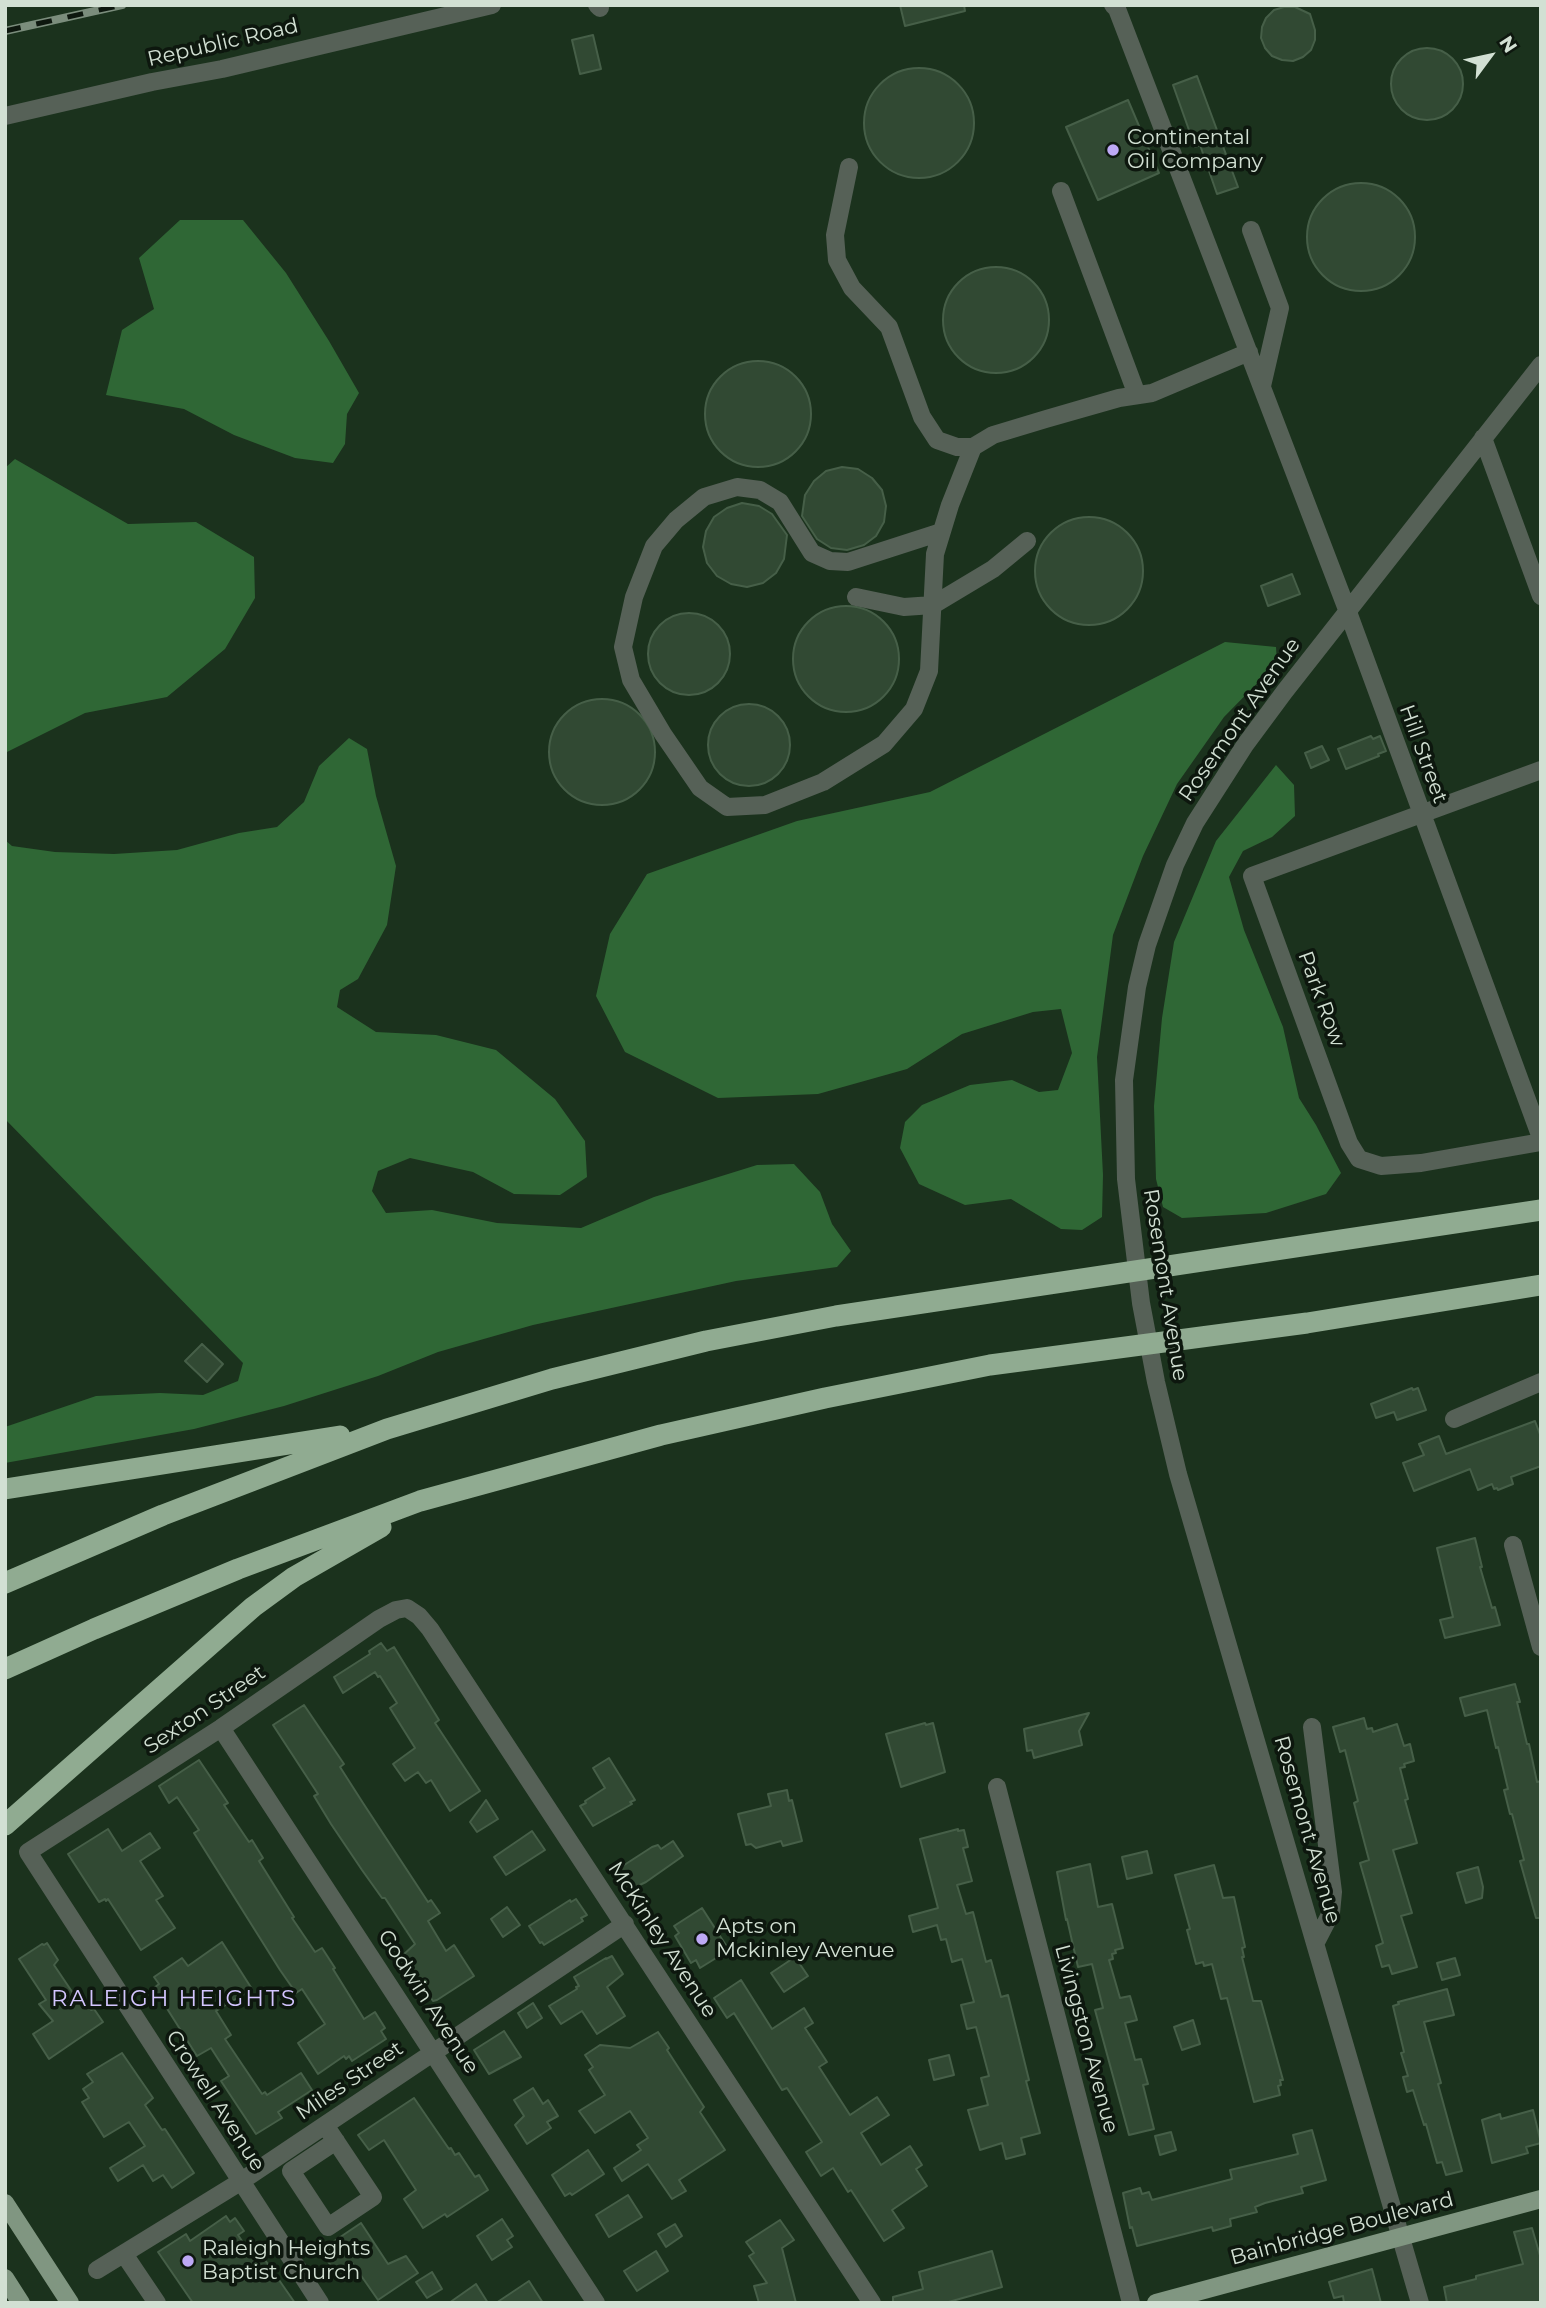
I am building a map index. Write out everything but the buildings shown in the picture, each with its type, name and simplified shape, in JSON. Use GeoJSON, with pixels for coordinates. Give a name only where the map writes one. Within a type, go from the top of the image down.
{"type":"FeatureCollection","features":[{"type":"Feature","properties":{"kind":"highway"},"geometry":{"type":"LineString","coordinates":[[5,1583],[163,1515],[387,1429],[552,1379],[767,1329],[859,1312],[1541,1210]]}},
{"type":"Feature","properties":{"kind":"highway"},"geometry":{"type":"LineString","coordinates":[[5,1669],[238,1569],[420,1501],[730,1419],[990,1365],[1307,1323],[1541,1285]]}},
{"type":"Feature","properties":{"kind":"highway"},"geometry":{"type":"LineString","coordinates":[[5,1489],[387,1429]]}},
{"type":"Feature","properties":{"kind":"highway"},"geometry":{"type":"LineString","coordinates":[[5,1825],[192,1659],[283,1584],[364,1535],[456,1490]]}},
{"type":"Feature","properties":{"kind":"main road","name":"Bainbridge Boulevard"},"geometry":{"type":"LineString","coordinates":[[1156,2303],[1541,2199]]}},
{"type":"Feature","properties":{"kind":"main road"},"geometry":{"type":"LineString","coordinates":[[5,2203],[70,2303]]}},
{"type":"Feature","properties":{"kind":"main road"},"geometry":{"type":"LineString","coordinates":[[5,2278],[21,2303]]}},
{"type":"Feature","properties":{"kind":"street","name":"Republic Road"},"geometry":{"type":"LineString","coordinates":[[5,116],[152,82],[222,69],[492,5]]}},
{"type":"Feature","properties":{"kind":"street","name":"Hill Street"},"geometry":{"type":"LineString","coordinates":[[1113,5],[1117,9],[1348,612],[1541,1140]]}},
{"type":"Feature","properties":{"kind":"street"},"geometry":{"type":"LineString","coordinates":[[849,167],[835,235],[837,260],[852,288],[889,327],[922,417],[937,440],[957,447],[973,447],[993,435],[1119,398],[1152,393],[1249,352]]}},
{"type":"Feature","properties":{"kind":"street"},"geometry":{"type":"LineString","coordinates":[[1061,191],[1137,395]]}},
{"type":"Feature","properties":{"kind":"street"},"geometry":{"type":"LineString","coordinates":[[1251,230],[1280,308],[1262,386]]}},
{"type":"Feature","properties":{"kind":"street","name":"Rosemont Avenue"},"geometry":{"type":"LineString","coordinates":[[1420,2303],[1178,1474],[1141,1303],[1126,1179],[1124,1080],[1129,1034],[1147,944],[1175,865],[1195,824],[1245,745],[1541,365]]}},
{"type":"Feature","properties":{"kind":"street"},"geometry":{"type":"LineString","coordinates":[[1483,438],[1541,596]]}},
{"type":"Feature","properties":{"kind":"street"},"geometry":{"type":"LineString","coordinates":[[941,532],[848,562],[830,561],[812,552],[780,502],[760,490],[737,487],[704,497],[676,520],[654,546],[634,597],[623,647],[631,680],[663,734],[700,788],[727,807],[765,805],[823,782],[884,744],[914,709],[929,671],[935,554],[950,505],[973,447]]}},
{"type":"Feature","properties":{"kind":"street"},"geometry":{"type":"LineString","coordinates":[[856,597],[904,607],[933,605],[993,569],[1027,541]]}},
{"type":"Feature","properties":{"kind":"street"},"geometry":{"type":"LineString","coordinates":[[1420,813],[1541,770]]}},
{"type":"Feature","properties":{"kind":"street","name":"Park Row"},"geometry":{"type":"LineString","coordinates":[[1420,813],[1252,876],[1349,1143],[1359,1159],[1381,1166],[1421,1163],[1541,1140]]}},
{"type":"Feature","properties":{"kind":"street"},"geometry":{"type":"LineString","coordinates":[[1454,1419],[1541,1382]]}},
{"type":"Feature","properties":{"kind":"street"},"geometry":{"type":"LineString","coordinates":[[1513,1545],[1541,1647]]}},
{"type":"Feature","properties":{"kind":"street","name":"Sexton Street"},"geometry":{"type":"LineString","coordinates":[[28,1852],[221,1728],[379,1619],[407,1608]]}},
{"type":"Feature","properties":{"kind":"street","name":"McKinley Avenue"},"geometry":{"type":"LineString","coordinates":[[407,1608],[419,1616],[430,1629],[872,2303]]}},
{"type":"Feature","properties":{"kind":"street"},"geometry":{"type":"LineString","coordinates":[[1312,1727],[1333,1892],[1331,1913],[1316,1942]]}},
{"type":"Feature","properties":{"kind":"street","name":"Godwin Avenue"},"geometry":{"type":"LineString","coordinates":[[221,1728],[596,2303]]}},
{"type":"Feature","properties":{"kind":"street","name":"Livingston Avenue"},"geometry":{"type":"LineString","coordinates":[[997,1787],[1131,2303]]}},
{"type":"Feature","properties":{"kind":"street","name":"Crowell Avenue"},"geometry":{"type":"LineString","coordinates":[[28,1852],[320,2303]]}},
{"type":"Feature","properties":{"kind":"street","name":"Miles Street"},"geometry":{"type":"LineString","coordinates":[[97,2270],[240,2182],[625,1924]]}},
{"type":"Feature","properties":{"kind":"street"},"geometry":{"type":"LineString","coordinates":[[325,2125],[373,2196],[328,2227],[291,2171],[335,2141]]}},
{"type":"Feature","properties":{"kind":"street"},"geometry":{"type":"LineString","coordinates":[[124,2254],[157,2303]]}},
{"type":"Feature","properties":{"kind":"green space"},"geometry":{"type":"Polygon","coordinates":[[[180,220],[243,220],[286,273],[329,341],[359,393],[347,414],[345,444],[333,463],[295,458],[234,435],[184,409],[106,395],[122,330],[154,309],[139,258],[180,220]]]}},
{"type":"Feature","properties":{"kind":"green space"},"geometry":{"type":"Polygon","coordinates":[[[15,459],[128,524],[196,522],[254,557],[255,598],[225,649],[167,697],[85,713],[5,753],[5,468],[15,459]]]}},
{"type":"Feature","properties":{"kind":"green space"},"geometry":{"type":"Polygon","coordinates":[[[1225,642],[1276,647],[1277,663],[1224,717],[1177,784],[1143,856],[1113,935],[1097,1057],[1103,1175],[1102,1217],[1082,1230],[1061,1229],[1011,1199],[965,1205],[919,1184],[900,1148],[905,1122],[922,1105],[970,1085],[1012,1080],[1039,1092],[1058,1090],[1072,1053],[1061,1009],[1033,1012],[962,1034],[907,1069],[818,1094],[718,1098],[625,1052],[596,996],[610,934],[647,874],[797,821],[930,792],[1225,642]]]}},
{"type":"Feature","properties":{"kind":"green space"},"geometry":{"type":"Polygon","coordinates":[[[349,738],[367,749],[376,796],[396,866],[387,925],[358,979],[340,990],[337,1007],[376,1032],[436,1035],[496,1050],[555,1099],[585,1141],[587,1177],[560,1195],[514,1194],[473,1172],[410,1158],[378,1171],[372,1191],[386,1213],[432,1210],[497,1223],[581,1228],[654,1197],[757,1165],[794,1164],[820,1192],[832,1224],[851,1251],[837,1267],[736,1281],[533,1325],[438,1352],[378,1376],[284,1406],[194,1429],[5,1463],[5,1427],[96,1396],[160,1393],[203,1395],[238,1381],[243,1363],[5,1119],[5,840],[12,846],[55,852],[114,854],[177,850],[239,833],[277,827],[304,802],[319,766],[349,738]]]}},
{"type":"Feature","properties":{"kind":"green space"},"geometry":{"type":"Polygon","coordinates":[[[1276,765],[1294,785],[1295,816],[1272,837],[1243,851],[1229,877],[1244,930],[1283,1027],[1299,1098],[1341,1173],[1326,1194],[1266,1213],[1182,1218],[1163,1207],[1156,1179],[1154,1106],[1162,1018],[1174,942],[1216,841],[1276,765]]]}},
{"type":"Feature","properties":{"kind":"railway"},"geometry":{"type":"LineString","coordinates":[[5,31],[122,5]]}},
{"type":"Feature","properties":{"kind":"place","name":"Continental Oil Company"},"geometry":{"type":"Point","coordinates":[1113,150]}},
{"type":"Feature","properties":{"kind":"place","name":"Apts on Mckinley Avenue"},"geometry":{"type":"Point","coordinates":[702,1939]}},
{"type":"Feature","properties":{"kind":"place","name":"Raleigh Heights Baptist Church"},"geometry":{"type":"Point","coordinates":[188,2261]}},
{"type":"Feature","properties":{"kind":"district","name":"RALEIGH HEIGHTS"},"geometry":{"type":"Point","coordinates":[174,1999]}}]}
